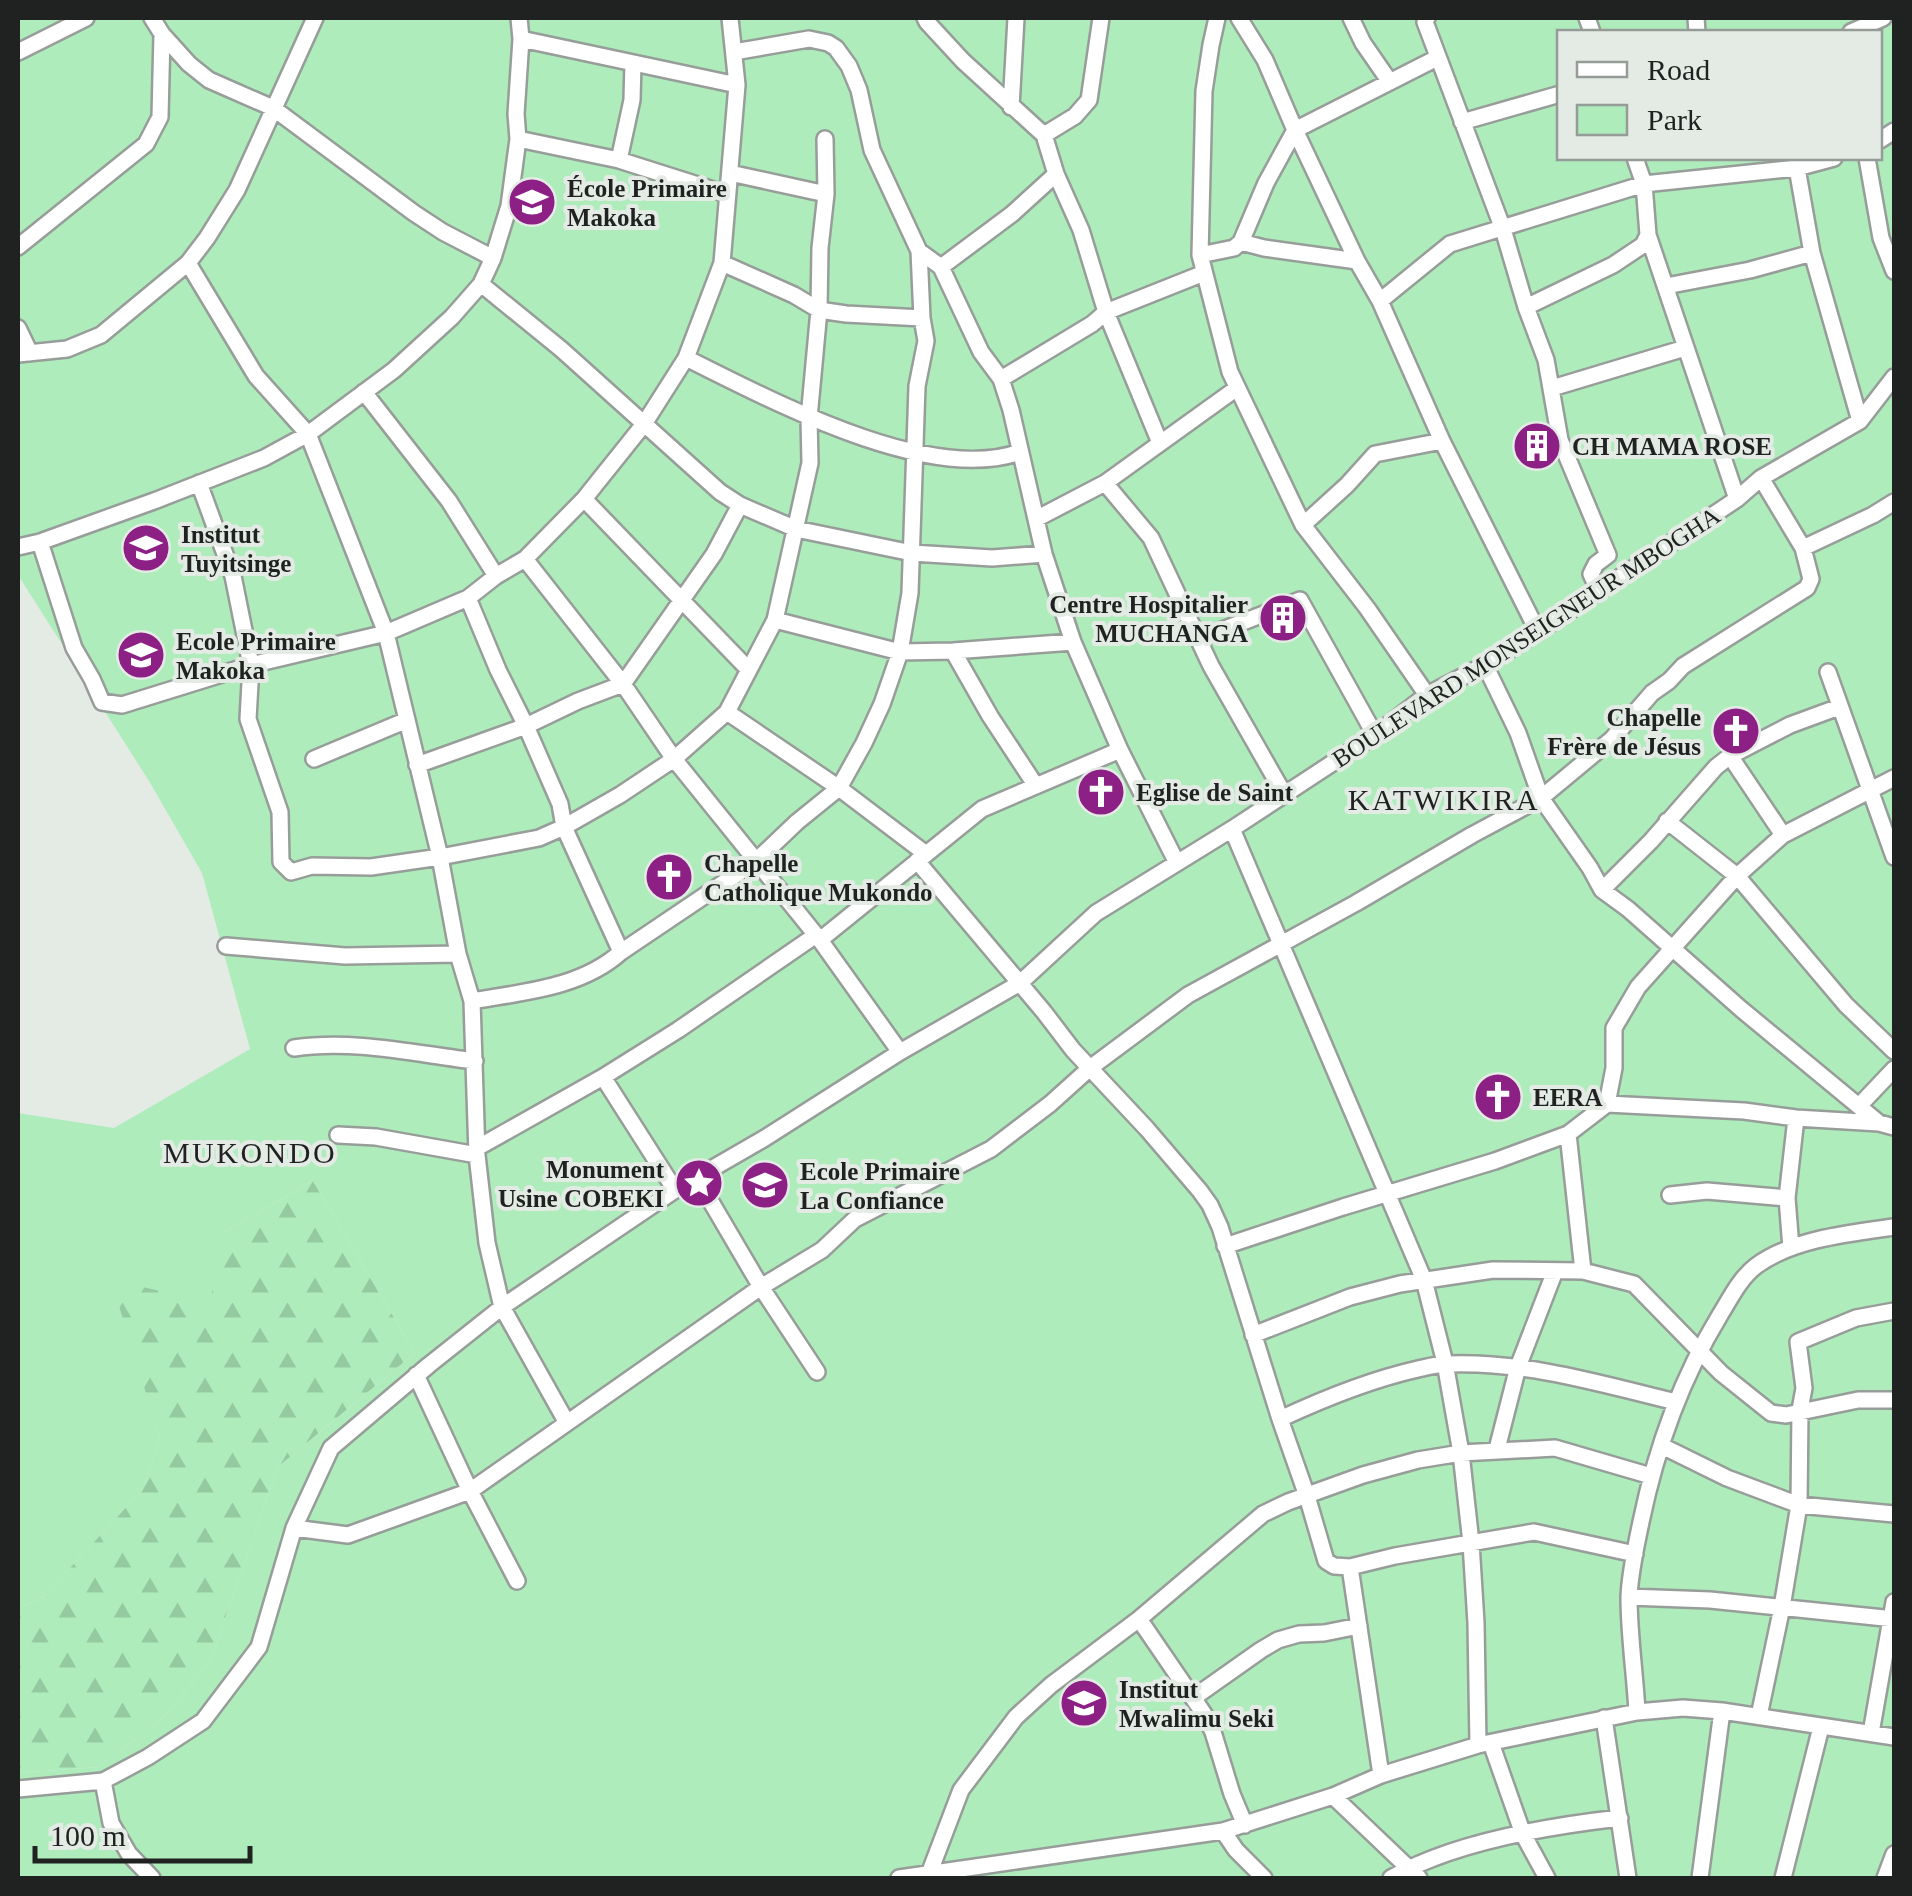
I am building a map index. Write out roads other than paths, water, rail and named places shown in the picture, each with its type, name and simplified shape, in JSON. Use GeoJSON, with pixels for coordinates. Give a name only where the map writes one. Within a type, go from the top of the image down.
{"type":"FeatureCollection","features":[{"type":"Feature","properties":{"kind":"street"},"geometry":{"type":"LineString","coordinates":[[18,52],[86,18]]}},
{"type":"Feature","properties":{"kind":"street"},"geometry":{"type":"LineString","coordinates":[[152,18],[189,64],[209,80],[273,108],[414,213],[493,258]]}},
{"type":"Feature","properties":{"kind":"street"},"geometry":{"type":"LineString","coordinates":[[18,328],[24,354],[67,349],[101,334],[188,263],[237,190],[314,18]]}},
{"type":"Feature","properties":{"kind":"street"},"geometry":{"type":"LineString","coordinates":[[18,547],[264,458],[308,434],[394,370],[452,316],[481,284],[509,206],[518,139],[520,18]]}},
{"type":"Feature","properties":{"kind":"street"},"geometry":{"type":"LineString","coordinates":[[40,542],[74,648],[102,702],[122,705],[252,665],[386,633],[468,598],[525,559],[584,499],[644,424],[686,358],[722,263],[738,84],[730,18]]}},
{"type":"Feature","properties":{"kind":"street"},"geometry":{"type":"LineString","coordinates":[[925,18],[963,61],[1044,136],[1081,230],[1106,312],[1160,443]]}},
{"type":"Feature","properties":{"kind":"street"},"geometry":{"type":"LineString","coordinates":[[1011,107],[1016,18]]}},
{"type":"Feature","properties":{"kind":"street"},"geometry":{"type":"LineString","coordinates":[[1044,136],[1075,116],[1089,100],[1101,18]]}},
{"type":"Feature","properties":{"kind":"street"},"geometry":{"type":"LineString","coordinates":[[1218,18],[1204,92],[1200,255],[1230,372],[1303,526],[1367,608],[1427,695]]}},
{"type":"Feature","properties":{"kind":"street"},"geometry":{"type":"LineString","coordinates":[[1238,18],[1265,60],[1442,440],[1538,632]]}},
{"type":"Feature","properties":{"kind":"street"},"geometry":{"type":"LineString","coordinates":[[1351,18],[1390,82]]}},
{"type":"Feature","properties":{"kind":"street"},"geometry":{"type":"LineString","coordinates":[[1426,18],[1546,360],[1560,440],[1608,555],[1591,574],[1599,591]]}},
{"type":"Feature","properties":{"kind":"street"},"geometry":{"type":"LineString","coordinates":[[1856,30],[1883,18]]}},
{"type":"Feature","properties":{"kind":"street"},"geometry":{"type":"LineString","coordinates":[[18,246],[146,144],[160,117],[162,34]]}},
{"type":"Feature","properties":{"kind":"street"},"geometry":{"type":"LineString","coordinates":[[521,39],[738,84]]}},
{"type":"Feature","properties":{"kind":"street"},"geometry":{"type":"LineString","coordinates":[[472,1000],[548,987],[606,965],[756,861],[838,788],[876,717],[900,652],[910,593],[917,386],[926,341],[919,251],[872,150],[859,90],[836,48],[808,39],[734,52]]}},
{"type":"Feature","properties":{"kind":"street"},"geometry":{"type":"LineString","coordinates":[[1200,255],[1234,248],[1241,242],[1266,183],[1295,130],[1437,58]]}},
{"type":"Feature","properties":{"kind":"street"},"geometry":{"type":"LineString","coordinates":[[619,160],[632,100],[634,63]]}},
{"type":"Feature","properties":{"kind":"street"},"geometry":{"type":"LineString","coordinates":[[1462,122],[1557,95]]}},
{"type":"Feature","properties":{"kind":"street"},"geometry":{"type":"LineString","coordinates":[[518,139],[619,160],[726,194]]}},
{"type":"Feature","properties":{"kind":"street"},"geometry":{"type":"LineString","coordinates":[[199,483],[233,576],[252,665],[248,719],[280,812],[281,862],[292,872],[312,866],[371,867],[539,838],[564,828],[674,759],[727,712],[776,620],[810,463],[809,418],[826,194],[825,139]]}},
{"type":"Feature","properties":{"kind":"street"},"geometry":{"type":"LineString","coordinates":[[1636,160],[1644,184],[1648,235],[1737,499]]}},
{"type":"Feature","properties":{"kind":"street"},"geometry":{"type":"LineString","coordinates":[[1380,301],[1450,244],[1644,184],[1797,168],[1827,160]]}},
{"type":"Feature","properties":{"kind":"street"},"geometry":{"type":"LineString","coordinates":[[1867,160],[1880,238],[1894,272]]}},
{"type":"Feature","properties":{"kind":"street"},"geometry":{"type":"LineString","coordinates":[[1797,168],[1812,253],[1860,421]]}},
{"type":"Feature","properties":{"kind":"street"},"geometry":{"type":"LineString","coordinates":[[730,173],[826,194]]}},
{"type":"Feature","properties":{"kind":"street"},"geometry":{"type":"LineString","coordinates":[[942,268],[1056,174]]}},
{"type":"Feature","properties":{"kind":"street"},"geometry":{"type":"LineString","coordinates":[[1526,307],[1613,264],[1643,245],[1648,235]]}},
{"type":"Feature","properties":{"kind":"street"},"geometry":{"type":"LineString","coordinates":[[1241,242],[1357,261]]}},
{"type":"Feature","properties":{"kind":"street"},"geometry":{"type":"LineString","coordinates":[[919,251],[942,268],[981,352],[1001,378],[1044,554],[1073,642],[1120,750],[1177,863]]}},
{"type":"Feature","properties":{"kind":"street"},"geometry":{"type":"LineString","coordinates":[[1666,286],[1812,253]]}},
{"type":"Feature","properties":{"kind":"street"},"geometry":{"type":"LineString","coordinates":[[188,263],[256,376],[308,434],[386,633],[440,857],[458,954],[472,1000],[477,1152],[487,1243],[502,1307],[566,1423]]}},
{"type":"Feature","properties":{"kind":"street"},"geometry":{"type":"LineString","coordinates":[[722,263],[819,310],[922,318]]}},
{"type":"Feature","properties":{"kind":"street"},"geometry":{"type":"LineString","coordinates":[[1001,378],[1106,312],[1204,273]]}},
{"type":"Feature","properties":{"kind":"street"},"geometry":{"type":"LineString","coordinates":[[481,284],[561,349],[720,492],[740,505],[796,529],[912,552],[992,558],[1044,554]]}},
{"type":"Feature","properties":{"kind":"street"},"geometry":{"type":"LineString","coordinates":[[1552,388],[1685,348]]}},
{"type":"Feature","properties":{"kind":"street"},"geometry":{"type":"LineString","coordinates":[[686,358],[809,418],[914,452],[969,460],[1000,460],[1020,452]]}},
{"type":"Feature","properties":{"kind":"street","name":"BOULEVARD MONSEIGNEUR MBOGHA"},"geometry":{"type":"LineString","coordinates":[[18,1789],[103,1781],[203,1721],[259,1647],[294,1528],[331,1448],[502,1307],[675,1190],[1020,983],[1096,914],[1375,735],[1427,695],[1538,632],[1737,499],[1761,478],[1860,421],[1894,377]]}},
{"type":"Feature","properties":{"kind":"street"},"geometry":{"type":"LineString","coordinates":[[1036,520],[1105,483],[1236,388]]}},
{"type":"Feature","properties":{"kind":"street"},"geometry":{"type":"LineString","coordinates":[[364,392],[449,502],[496,576]]}},
{"type":"Feature","properties":{"kind":"street"},"geometry":{"type":"LineString","coordinates":[[1303,526],[1348,486],[1374,454],[1442,440]]}},
{"type":"Feature","properties":{"kind":"street"},"geometry":{"type":"LineString","coordinates":[[294,1528],[348,1535],[470,1491],[761,1287],[822,1250],[855,1220],[991,1149],[1188,995],[1542,798],[1612,739],[1652,693],[1684,666],[1807,588],[1811,579],[1803,548],[1761,478]]}},
{"type":"Feature","properties":{"kind":"street"},"geometry":{"type":"LineString","coordinates":[[1105,483],[1151,538],[1211,666],[1284,794]]}},
{"type":"Feature","properties":{"kind":"street"},"geometry":{"type":"LineString","coordinates":[[584,499],[750,670]]}},
{"type":"Feature","properties":{"kind":"street"},"geometry":{"type":"LineString","coordinates":[[1803,548],[1894,502]]}},
{"type":"Feature","properties":{"kind":"street"},"geometry":{"type":"LineString","coordinates":[[417,765],[526,726],[623,684],[714,554],[740,505]]}},
{"type":"Feature","properties":{"kind":"street"},"geometry":{"type":"LineString","coordinates":[[525,559],[623,684],[674,759],[818,937],[900,1052]]}},
{"type":"Feature","properties":{"kind":"street"},"geometry":{"type":"LineString","coordinates":[[468,598],[560,804],[564,828],[620,952]]}},
{"type":"Feature","properties":{"kind":"street"},"geometry":{"type":"LineString","coordinates":[[1199,639],[1300,600],[1375,735]]}},
{"type":"Feature","properties":{"kind":"street"},"geometry":{"type":"LineString","coordinates":[[776,620],[900,652],[1073,642]]}},
{"type":"Feature","properties":{"kind":"street"},"geometry":{"type":"LineString","coordinates":[[954,651],[1036,786]]}},
{"type":"Feature","properties":{"kind":"street"},"geometry":{"type":"LineString","coordinates":[[1484,665],[1518,732],[1542,798],[1602,890],[1887,1125]]}},
{"type":"Feature","properties":{"kind":"street"},"geometry":{"type":"LineString","coordinates":[[1828,672],[1894,858]]}},
{"type":"Feature","properties":{"kind":"street"},"geometry":{"type":"LineString","coordinates":[[1602,890],[1730,756],[1790,725],[1839,707]]}},
{"type":"Feature","properties":{"kind":"street"},"geometry":{"type":"LineString","coordinates":[[727,712],[838,788],[921,857],[1073,1050],[1210,1205],[1326,1560],[1334,1566],[1350,1567],[1534,1532],[1634,1554]]}},
{"type":"Feature","properties":{"kind":"street"},"geometry":{"type":"LineString","coordinates":[[314,759],[407,720]]}},
{"type":"Feature","properties":{"kind":"street"},"geometry":{"type":"LineString","coordinates":[[338,1135],[477,1152],[604,1077],[818,937],[982,809],[1120,750]]}},
{"type":"Feature","properties":{"kind":"street"},"geometry":{"type":"LineString","coordinates":[[1730,756],[1782,834]]}},
{"type":"Feature","properties":{"kind":"street"},"geometry":{"type":"LineString","coordinates":[[1607,1104],[1614,1068],[1614,1028],[1638,988],[1737,876],[1782,834],[1894,778]]}},
{"type":"Feature","properties":{"kind":"street"},"geometry":{"type":"LineString","coordinates":[[1667,821],[1737,876],[1846,1005],[1894,1051]]}},
{"type":"Feature","properties":{"kind":"street"},"geometry":{"type":"LineString","coordinates":[[1232,829],[1424,1280],[1461,1453],[1472,1542],[1484,1744],[1547,1878]]}},
{"type":"Feature","properties":{"kind":"street"},"geometry":{"type":"LineString","coordinates":[[226,946],[345,956],[458,954]]}},
{"type":"Feature","properties":{"kind":"street"},"geometry":{"type":"LineString","coordinates":[[294,1048],[323,1043],[475,1061]]}},
{"type":"Feature","properties":{"kind":"street"},"geometry":{"type":"LineString","coordinates":[[1860,1106],[1894,1069]]}},
{"type":"Feature","properties":{"kind":"street"},"geometry":{"type":"LineString","coordinates":[[604,1077],[675,1190]]}},
{"type":"Feature","properties":{"kind":"street"},"geometry":{"type":"LineString","coordinates":[[1225,1246],[1568,1134],[1607,1104],[1887,1125]]}},
{"type":"Feature","properties":{"kind":"street"},"geometry":{"type":"LineString","coordinates":[[1791,1248],[1788,1198],[1796,1118]]}},
{"type":"Feature","properties":{"kind":"street"},"geometry":{"type":"LineString","coordinates":[[1568,1134],[1583,1271]]}},
{"type":"Feature","properties":{"kind":"street"},"geometry":{"type":"LineString","coordinates":[[697,1178],[816,1372]]}},
{"type":"Feature","properties":{"kind":"street"},"geometry":{"type":"LineString","coordinates":[[1670,1194],[1708,1191],[1788,1198]]}},
{"type":"Feature","properties":{"kind":"street"},"geometry":{"type":"LineString","coordinates":[[1637,1712],[1630,1597],[1634,1554],[1650,1476],[1698,1351],[1737,1287],[1755,1266],[1791,1248],[1894,1227]]}},
{"type":"Feature","properties":{"kind":"street"},"geometry":{"type":"LineString","coordinates":[[1253,1335],[1350,1297],[1424,1280],[1493,1270],[1583,1271],[1634,1284],[1698,1351],[1771,1414],[1786,1415],[1858,1400],[1894,1400]]}},
{"type":"Feature","properties":{"kind":"street"},"geometry":{"type":"LineString","coordinates":[[1497,1449],[1518,1367],[1555,1271]]}},
{"type":"Feature","properties":{"kind":"street"},"geometry":{"type":"LineString","coordinates":[[1759,1716],[1799,1504],[1800,1410],[1804,1388],[1798,1342],[1856,1318],[1894,1311]]}},
{"type":"Feature","properties":{"kind":"street"},"geometry":{"type":"LineString","coordinates":[[1280,1419],[1356,1386],[1445,1364],[1518,1367],[1676,1402]]}},
{"type":"Feature","properties":{"kind":"street"},"geometry":{"type":"LineString","coordinates":[[416,1375],[517,1581]]}},
{"type":"Feature","properties":{"kind":"street"},"geometry":{"type":"LineString","coordinates":[[1662,1446],[1727,1478],[1799,1504],[1894,1514]]}},
{"type":"Feature","properties":{"kind":"street"},"geometry":{"type":"LineString","coordinates":[[929,1876],[961,1790],[1016,1717],[1051,1684],[1139,1619],[1264,1514],[1363,1475],[1418,1460],[1497,1449],[1555,1448],[1650,1476]]}},
{"type":"Feature","properties":{"kind":"street"},"geometry":{"type":"LineString","coordinates":[[1350,1567],[1381,1775]]}},
{"type":"Feature","properties":{"kind":"street"},"geometry":{"type":"LineString","coordinates":[[1630,1597],[1894,1613],[1871,1733]]}},
{"type":"Feature","properties":{"kind":"street"},"geometry":{"type":"LineString","coordinates":[[1139,1619],[1213,1732],[1245,1825]]}},
{"type":"Feature","properties":{"kind":"street"},"geometry":{"type":"LineString","coordinates":[[1192,1698],[1278,1640],[1360,1626]]}},
{"type":"Feature","properties":{"kind":"street"},"geometry":{"type":"LineString","coordinates":[[900,1878],[1223,1831],[1332,1796],[1381,1775],[1484,1744],[1637,1712],[1683,1708],[1722,1711],[1894,1737]]}},
{"type":"Feature","properties":{"kind":"street"},"geometry":{"type":"LineString","coordinates":[[1698,1878],[1722,1711]]}},
{"type":"Feature","properties":{"kind":"street"},"geometry":{"type":"LineString","coordinates":[[1604,1718],[1628,1878]]}},
{"type":"Feature","properties":{"kind":"street"},"geometry":{"type":"LineString","coordinates":[[1784,1878],[1821,1727]]}},
{"type":"Feature","properties":{"kind":"street"},"geometry":{"type":"LineString","coordinates":[[103,1781],[110,1823],[129,1854],[152,1878]]}},
{"type":"Feature","properties":{"kind":"street"},"geometry":{"type":"LineString","coordinates":[[1332,1796],[1414,1874]]}},
{"type":"Feature","properties":{"kind":"street"},"geometry":{"type":"LineString","coordinates":[[1391,1878],[1414,1874],[1465,1849],[1576,1823],[1620,1818]]}},
{"type":"Feature","properties":{"kind":"street"},"geometry":{"type":"LineString","coordinates":[[1223,1831],[1264,1878]]}},
{"type":"Feature","properties":{"kind":"street"},"geometry":{"type":"LineString","coordinates":[[1885,1878],[1894,1854]]}},
{"type":"Feature","properties":{"kind":"street"},"geometry":{"type":"LineString","coordinates":[[1025,1860],[1026,1878]]}},
{"type":"Feature","properties":{"kind":"place","name":"École Primaire Makoka"},"geometry":{"type":"Point","coordinates":[532,202]}},
{"type":"Feature","properties":{"kind":"place","name":"CH MAMA ROSE"},"geometry":{"type":"Point","coordinates":[1537,446]}},
{"type":"Feature","properties":{"kind":"place","name":"Institut Tuyitsinge"},"geometry":{"type":"Point","coordinates":[146,548]}},
{"type":"Feature","properties":{"kind":"place","name":"Centre Hospitalier MUCHANGA"},"geometry":{"type":"Point","coordinates":[1283,618]}},
{"type":"Feature","properties":{"kind":"place","name":"Ecole Primaire Makoka"},"geometry":{"type":"Point","coordinates":[141,655]}},
{"type":"Feature","properties":{"kind":"place","name":"Chapelle Frère de Jésus"},"geometry":{"type":"Point","coordinates":[1736,731]}},
{"type":"Feature","properties":{"kind":"place","name":"Eglise de Saint"},"geometry":{"type":"Point","coordinates":[1101,792]}},
{"type":"Feature","properties":{"kind":"place","name":"Chapelle Catholique Mukondo"},"geometry":{"type":"Point","coordinates":[669,877]}},
{"type":"Feature","properties":{"kind":"place","name":"EERA"},"geometry":{"type":"Point","coordinates":[1498,1097]}},
{"type":"Feature","properties":{"kind":"place","name":"Monument Usine COBEKI"},"geometry":{"type":"Point","coordinates":[699,1183]}},
{"type":"Feature","properties":{"kind":"place","name":"Ecole Primaire La Confiance"},"geometry":{"type":"Point","coordinates":[765,1185]}},
{"type":"Feature","properties":{"kind":"place","name":"Institut Mwalimu Seki"},"geometry":{"type":"Point","coordinates":[1084,1703]}},
{"type":"Feature","properties":{"kind":"district","name":"KATWIKIRA"},"geometry":{"type":"Point","coordinates":[1444,799]}},
{"type":"Feature","properties":{"kind":"district","name":"MUKONDO"},"geometry":{"type":"Point","coordinates":[250,1152]}}]}
